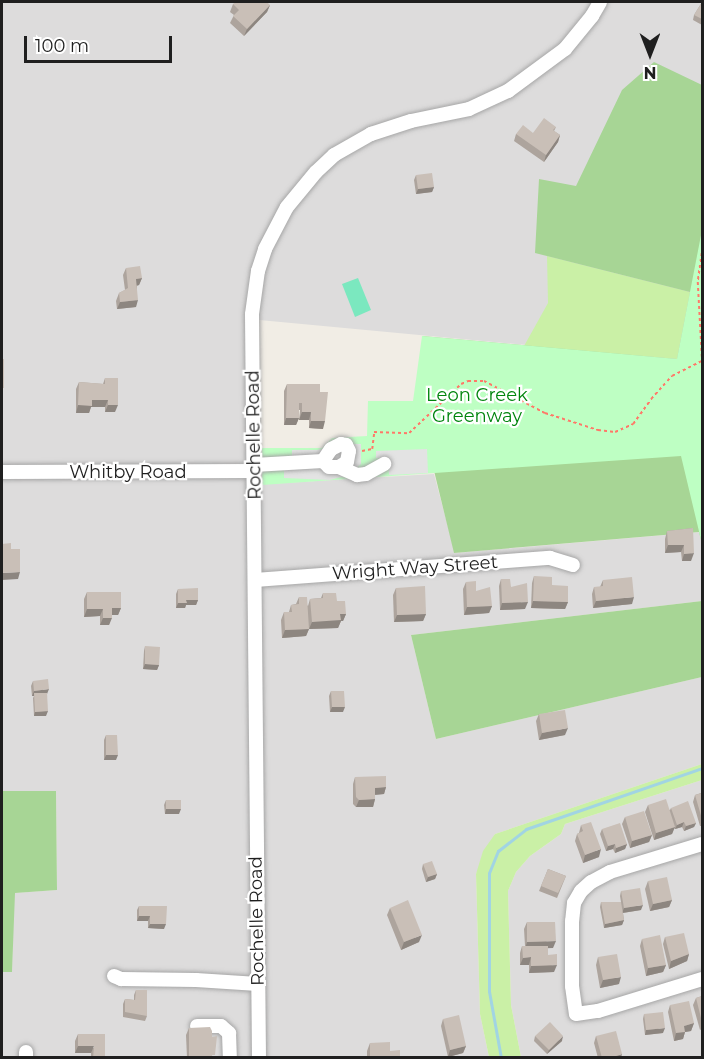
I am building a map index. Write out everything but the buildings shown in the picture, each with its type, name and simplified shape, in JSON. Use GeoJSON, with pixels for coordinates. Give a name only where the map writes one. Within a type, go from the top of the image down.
{"type":"FeatureCollection","features":[{"type":"Feature","properties":{"kind":"street","name":"Rochelle Road"},"geometry":{"type":"LineString","coordinates":[[259,1058],[254,295],[265,249],[287,207],[316,172],[355,142],[411,121],[469,109],[492,100],[529,78],[565,49],[592,16],[600,2]]}},
{"type":"Feature","properties":{"kind":"street"},"geometry":{"type":"LineString","coordinates":[[339,468],[347,462],[350,451],[346,445],[341,444],[331,449],[323,461],[329,468],[339,468],[357,475],[366,474],[384,464]]}},
{"type":"Feature","properties":{"kind":"street","name":"Whitby Road"},"geometry":{"type":"LineString","coordinates":[[2,472],[254,468],[323,461]]}},
{"type":"Feature","properties":{"kind":"street","name":"Wright Way Street"},"geometry":{"type":"LineString","coordinates":[[255,580],[550,558],[573,565]]}},
{"type":"Feature","properties":{"kind":"street"},"geometry":{"type":"LineString","coordinates":[[702,844],[610,872],[591,882],[581,891],[574,903],[572,921],[572,986],[576,1014],[598,1011],[702,979]]}},
{"type":"Feature","properties":{"kind":"street"},"geometry":{"type":"LineString","coordinates":[[114,976],[121,979],[188,979],[258,984]]}},
{"type":"Feature","properties":{"kind":"street"},"geometry":{"type":"LineString","coordinates":[[197,1026],[221,1026],[230,1033],[230,1058]]}},
{"type":"Feature","properties":{"kind":"path"},"geometry":{"type":"LineString","coordinates":[[702,253],[698,282],[702,357]]}},
{"type":"Feature","properties":{"kind":"path"},"geometry":{"type":"LineString","coordinates":[[372,449],[374,432],[409,432],[461,384],[468,381],[484,381],[544,412],[598,430],[615,432],[633,424],[672,376],[702,361]]}},
{"type":"Feature","properties":{"kind":"shaded area"},"geometry":{"type":"Polygon","coordinates":[[[2,2],[702,2],[702,230],[677,359],[248,319],[249,485],[434,474],[455,553],[700,532],[702,601],[411,635],[436,739],[702,677],[702,764],[495,834],[476,874],[480,1014],[489,1057],[2,1058],[2,972],[12,972],[14,893],[57,890],[56,791],[2,791],[2,2]]]}},
{"type":"Feature","properties":{"kind":"shaded area"},"geometry":{"type":"Polygon","coordinates":[[[361,444],[361,464],[348,475],[330,480],[284,478],[284,459],[292,458],[292,450],[317,450],[361,444]]]}},
{"type":"Feature","properties":{"kind":"shaded area"},"geometry":{"type":"Polygon","coordinates":[[[427,449],[428,473],[389,475],[388,458],[376,458],[376,451],[427,449]]]}},
{"type":"Feature","properties":{"kind":"shaded area"},"geometry":{"type":"Polygon","coordinates":[[[702,780],[702,1057],[521,1057],[511,1005],[508,891],[516,872],[530,856],[561,834],[565,824],[702,780]]]}},
{"type":"Feature","properties":{"kind":"green space"},"geometry":{"type":"Polygon","coordinates":[[[654,62],[702,85],[702,544],[699,532],[454,553],[428,446],[422,336],[677,359],[690,292],[535,253],[539,179],[576,186],[622,90],[654,62]]]}},
{"type":"Feature","properties":{"kind":"green space","name":"Leon Creek Greenway"},"geometry":{"type":"Polygon","coordinates":[[[702,230],[702,544],[681,456],[262,485],[262,448],[322,448],[332,438],[367,436],[368,401],[413,401],[422,336],[677,359],[702,230]]]}},
{"type":"Feature","properties":{"kind":"green space"},"geometry":{"type":"Polygon","coordinates":[[[547,256],[690,292],[677,359],[524,346],[548,303],[547,256]]]}},
{"type":"Feature","properties":{"kind":"green space"},"geometry":{"type":"Polygon","coordinates":[[[358,278],[371,310],[355,317],[342,284],[358,278]]]}},
{"type":"Feature","properties":{"kind":"green space"},"geometry":{"type":"Polygon","coordinates":[[[702,601],[702,677],[436,739],[411,635],[702,601]]]}},
{"type":"Feature","properties":{"kind":"green space"},"geometry":{"type":"Polygon","coordinates":[[[702,764],[702,780],[565,824],[561,834],[530,856],[516,872],[508,891],[511,1005],[521,1057],[489,1057],[480,1014],[476,874],[483,851],[495,834],[702,764]]]}},
{"type":"Feature","properties":{"kind":"green space"},"geometry":{"type":"Polygon","coordinates":[[[2,791],[56,791],[57,890],[15,893],[12,972],[2,972],[2,791]]]}},
{"type":"Feature","properties":{"kind":"waterway"},"geometry":{"type":"LineString","coordinates":[[501,1058],[489,991],[489,873],[498,851],[526,829],[702,768]]}}]}
